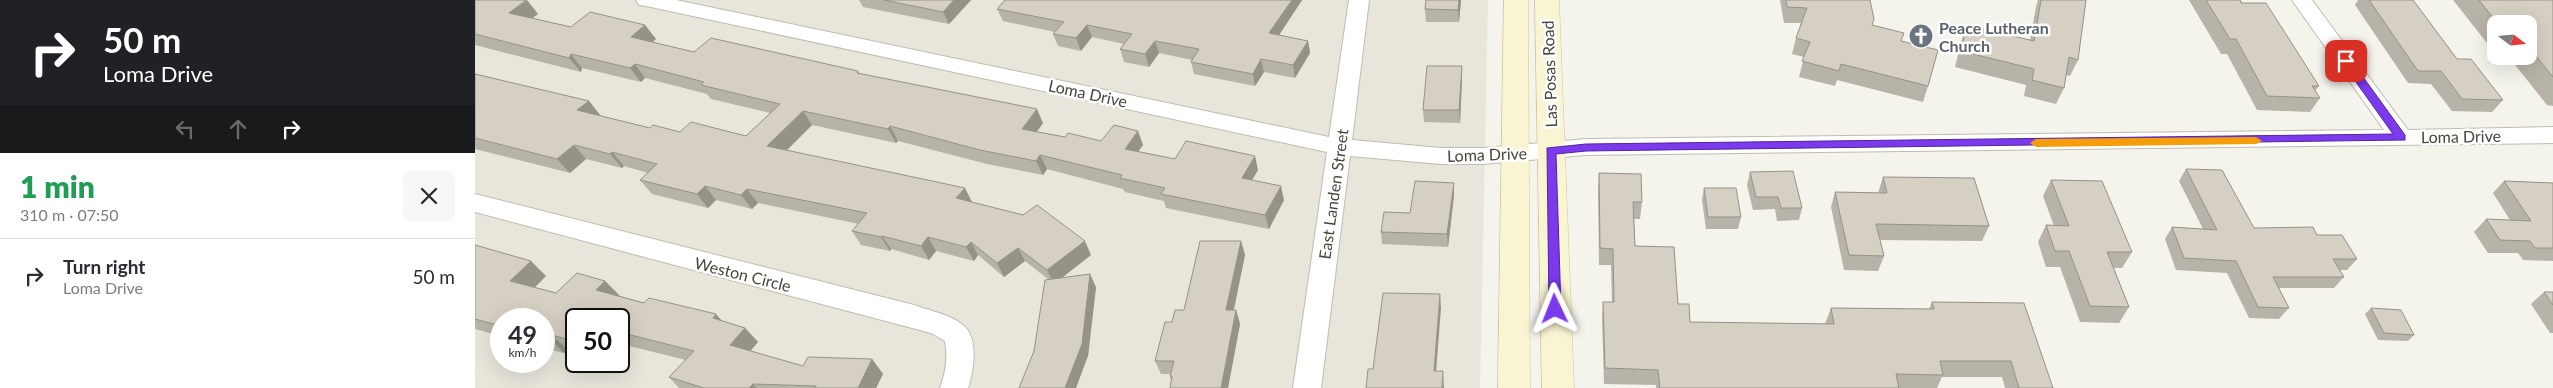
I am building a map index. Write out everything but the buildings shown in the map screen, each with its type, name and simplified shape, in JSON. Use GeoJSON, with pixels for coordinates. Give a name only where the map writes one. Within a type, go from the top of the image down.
{"type":"FeatureCollection","features":[{"type":"Feature","properties":{"kind":"main road","name":"Las Posas Road"},"geometry":{"type":"LineString","coordinates":[[1514,388],[1516,0]]}},
{"type":"Feature","properties":{"kind":"main road","name":"Las Posas Road"},"geometry":{"type":"LineString","coordinates":[[1547,0],[1557,388]]}},
{"type":"Feature","properties":{"kind":"street","name":"Loma Drive"},"geometry":{"type":"LineString","coordinates":[[646,0],[1340,147],[1441,156],[1483,156],[1586,148],[2553,135]]}},
{"type":"Feature","properties":{"kind":"street","name":"East Landen Street"},"geometry":{"type":"LineString","coordinates":[[1307,388],[1359,0]]}},
{"type":"Feature","properties":{"kind":"street"},"geometry":{"type":"LineString","coordinates":[[2302,0],[2401,137]]}},
{"type":"Feature","properties":{"kind":"street","name":"Weston Circle"},"geometry":{"type":"LineString","coordinates":[[475,204],[914,316],[940,325],[957,335],[961,349],[954,388]]}},
{"type":"Feature","properties":{"kind":"shaded area"},"geometry":{"type":"Polygon","coordinates":[[[475,0],[1488,0],[1480,388],[475,388],[475,0]]]}},
{"type":"Feature","properties":{"kind":"slow traffic"},"geometry":{"type":"LineString","coordinates":[[2036,143],[2256,141]]}},
{"type":"Feature","properties":{"kind":"place","name":"Peace Lutheran Church"},"geometry":{"type":"Point","coordinates":[1921,36]}},
{"type":"Feature","properties":{"kind":"route"},"geometry":{"type":"LineString","coordinates":[[1555,309],[1551,151],[1586,148],[2401,137],[2346,61]]}}]}
